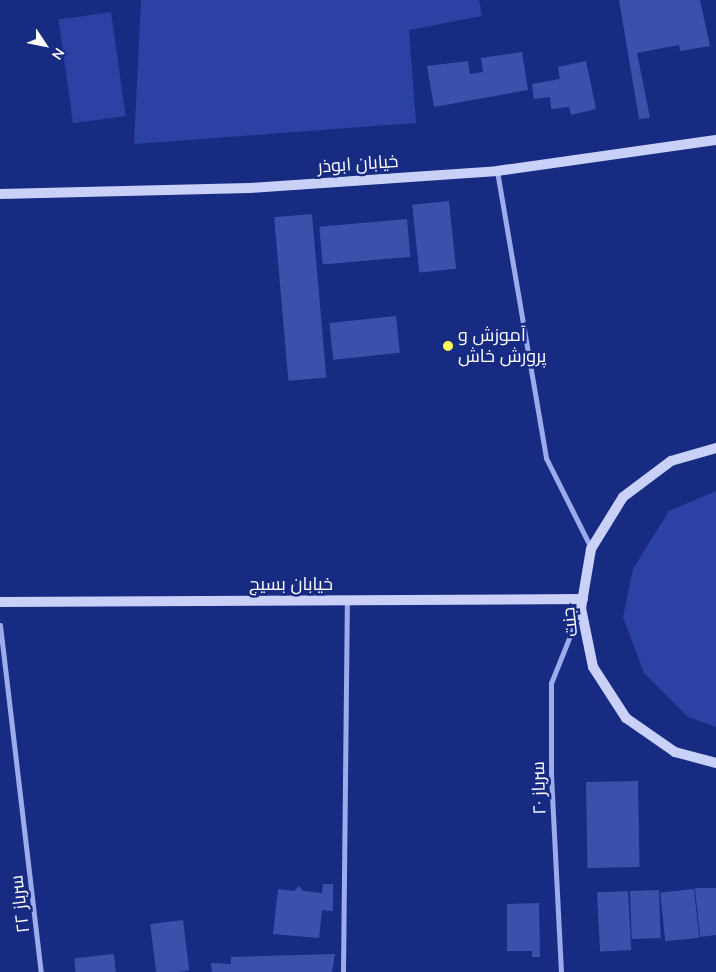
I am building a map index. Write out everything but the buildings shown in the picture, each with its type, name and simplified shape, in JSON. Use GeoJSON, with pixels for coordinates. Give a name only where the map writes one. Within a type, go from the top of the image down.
{"type":"FeatureCollection","features":[{"type":"Feature","properties":{"kind":"street","name":"خیابان ابوذر"},"geometry":{"type":"LineString","coordinates":[[0,194],[250,188],[497,171],[716,140]]}},
{"type":"Feature","properties":{"kind":"street"},"geometry":{"type":"LineString","coordinates":[[497,171],[546,458],[592,549]]}},
{"type":"Feature","properties":{"kind":"street","name":"جنت"},"geometry":{"type":"LineString","coordinates":[[716,448],[671,461],[623,497],[592,549],[582,604],[593,667],[626,718],[675,752],[716,763]]}},
{"type":"Feature","properties":{"kind":"street"},"geometry":{"type":"LineString","coordinates":[[343,972],[347,600]]}},
{"type":"Feature","properties":{"kind":"street","name":"خیابان بسیج"},"geometry":{"type":"LineString","coordinates":[[0,602],[347,600],[582,604]]}},
{"type":"Feature","properties":{"kind":"street","name":"سرباز ۲۰"},"geometry":{"type":"LineString","coordinates":[[561,972],[551,772],[551,683],[582,604]]}},
{"type":"Feature","properties":{"kind":"street","name":"سرباز ۲۲"},"geometry":{"type":"LineString","coordinates":[[0,625],[42,972]]}},
{"type":"Feature","properties":{"kind":"shaded area"},"geometry":{"type":"Polygon","coordinates":[[[141,0],[479,0],[482,16],[409,30],[416,123],[134,144],[141,0]]]}},
{"type":"Feature","properties":{"kind":"shaded area"},"geometry":{"type":"Polygon","coordinates":[[[111,12],[126,116],[73,123],[59,19],[111,12]]]}},
{"type":"Feature","properties":{"kind":"shaded area"},"geometry":{"type":"Polygon","coordinates":[[[716,491],[716,727],[688,717],[644,673],[623,617],[633,569],[669,511],[716,491]]]}},
{"type":"Feature","properties":{"kind":"place","name":"آموزش و پرورش خاش"},"geometry":{"type":"Point","coordinates":[448,346]}}]}
